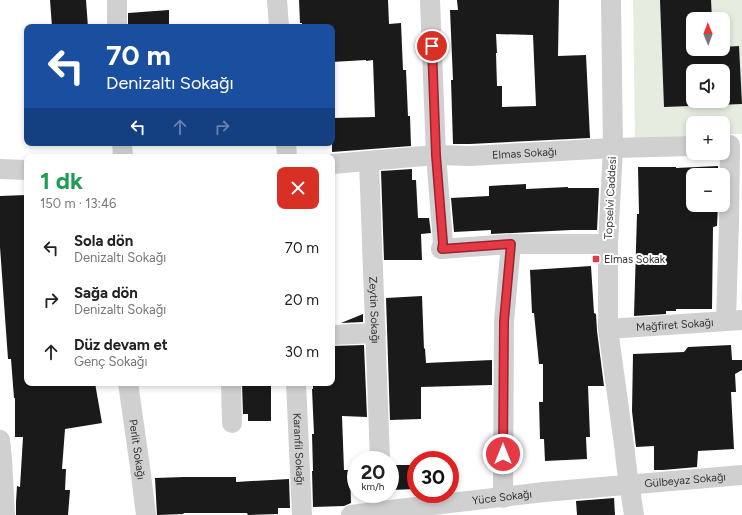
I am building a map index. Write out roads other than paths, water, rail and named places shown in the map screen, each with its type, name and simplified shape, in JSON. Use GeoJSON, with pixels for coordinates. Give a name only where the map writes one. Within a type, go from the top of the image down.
{"type":"FeatureCollection","features":[{"type":"Feature","properties":{"kind":"street"},"geometry":{"type":"LineString","coordinates":[[117,0],[117,24]]}},
{"type":"Feature","properties":{"kind":"street"},"geometry":{"type":"LineString","coordinates":[[278,0],[279,24]]}},
{"type":"Feature","properties":{"kind":"street"},"geometry":{"type":"LineString","coordinates":[[430,0],[436,155],[443,243],[442,249],[511,244],[608,244]]}},
{"type":"Feature","properties":{"kind":"street","name":"Topselvi Caddesi"},"geometry":{"type":"LineString","coordinates":[[611,0],[613,148],[608,244],[608,329],[626,470],[634,515]]}},
{"type":"Feature","properties":{"kind":"street"},"geometry":{"type":"LineString","coordinates":[[732,144],[729,222],[734,320]]}},
{"type":"Feature","properties":{"kind":"street","name":"Elmas Sokağı"},"geometry":{"type":"LineString","coordinates":[[436,155],[470,156],[613,148],[686,146]]}},
{"type":"Feature","properties":{"kind":"street"},"geometry":{"type":"LineString","coordinates":[[335,164],[436,155]]}},
{"type":"Feature","properties":{"kind":"street","name":"Zeytin Sokağı"},"geometry":{"type":"LineString","coordinates":[[369,161],[380,451]]}},
{"type":"Feature","properties":{"kind":"street"},"geometry":{"type":"LineString","coordinates":[[0,169],[24,170]]}},
{"type":"Feature","properties":{"kind":"street"},"geometry":{"type":"LineString","coordinates":[[503,498],[504,321],[511,244]]}},
{"type":"Feature","properties":{"kind":"street","name":"Mağfiret Sokağı"},"geometry":{"type":"LineString","coordinates":[[608,329],[734,320]]}},
{"type":"Feature","properties":{"kind":"street"},"geometry":{"type":"LineString","coordinates":[[335,335],[376,333]]}},
{"type":"Feature","properties":{"kind":"street","name":"Perlit Sokağı"},"geometry":{"type":"LineString","coordinates":[[128,386],[146,515]]}},
{"type":"Feature","properties":{"kind":"street"},"geometry":{"type":"LineString","coordinates":[[231,386],[232,423]]}},
{"type":"Feature","properties":{"kind":"street","name":"Karanfil Sokağı"},"geometry":{"type":"LineString","coordinates":[[296,386],[302,515]]}},
{"type":"Feature","properties":{"kind":"street"},"geometry":{"type":"LineString","coordinates":[[1,453],[5,515]]}},
{"type":"Feature","properties":{"kind":"street","name":"Gülbeyaz Sokağı"},"geometry":{"type":"LineString","coordinates":[[629,486],[742,475]]}},
{"type":"Feature","properties":{"kind":"street","name":"Yüce Sokağı"},"geometry":{"type":"LineString","coordinates":[[399,503],[482,507],[503,498],[544,492],[629,486]]}},
{"type":"Feature","properties":{"kind":"street","name":"Yüce Sokağı"},"geometry":{"type":"LineString","coordinates":[[351,515],[380,503]]}},
{"type":"Feature","properties":{"kind":"place","name":"Elmas Sokak"},"geometry":{"type":"Point","coordinates":[596,259]}}]}
